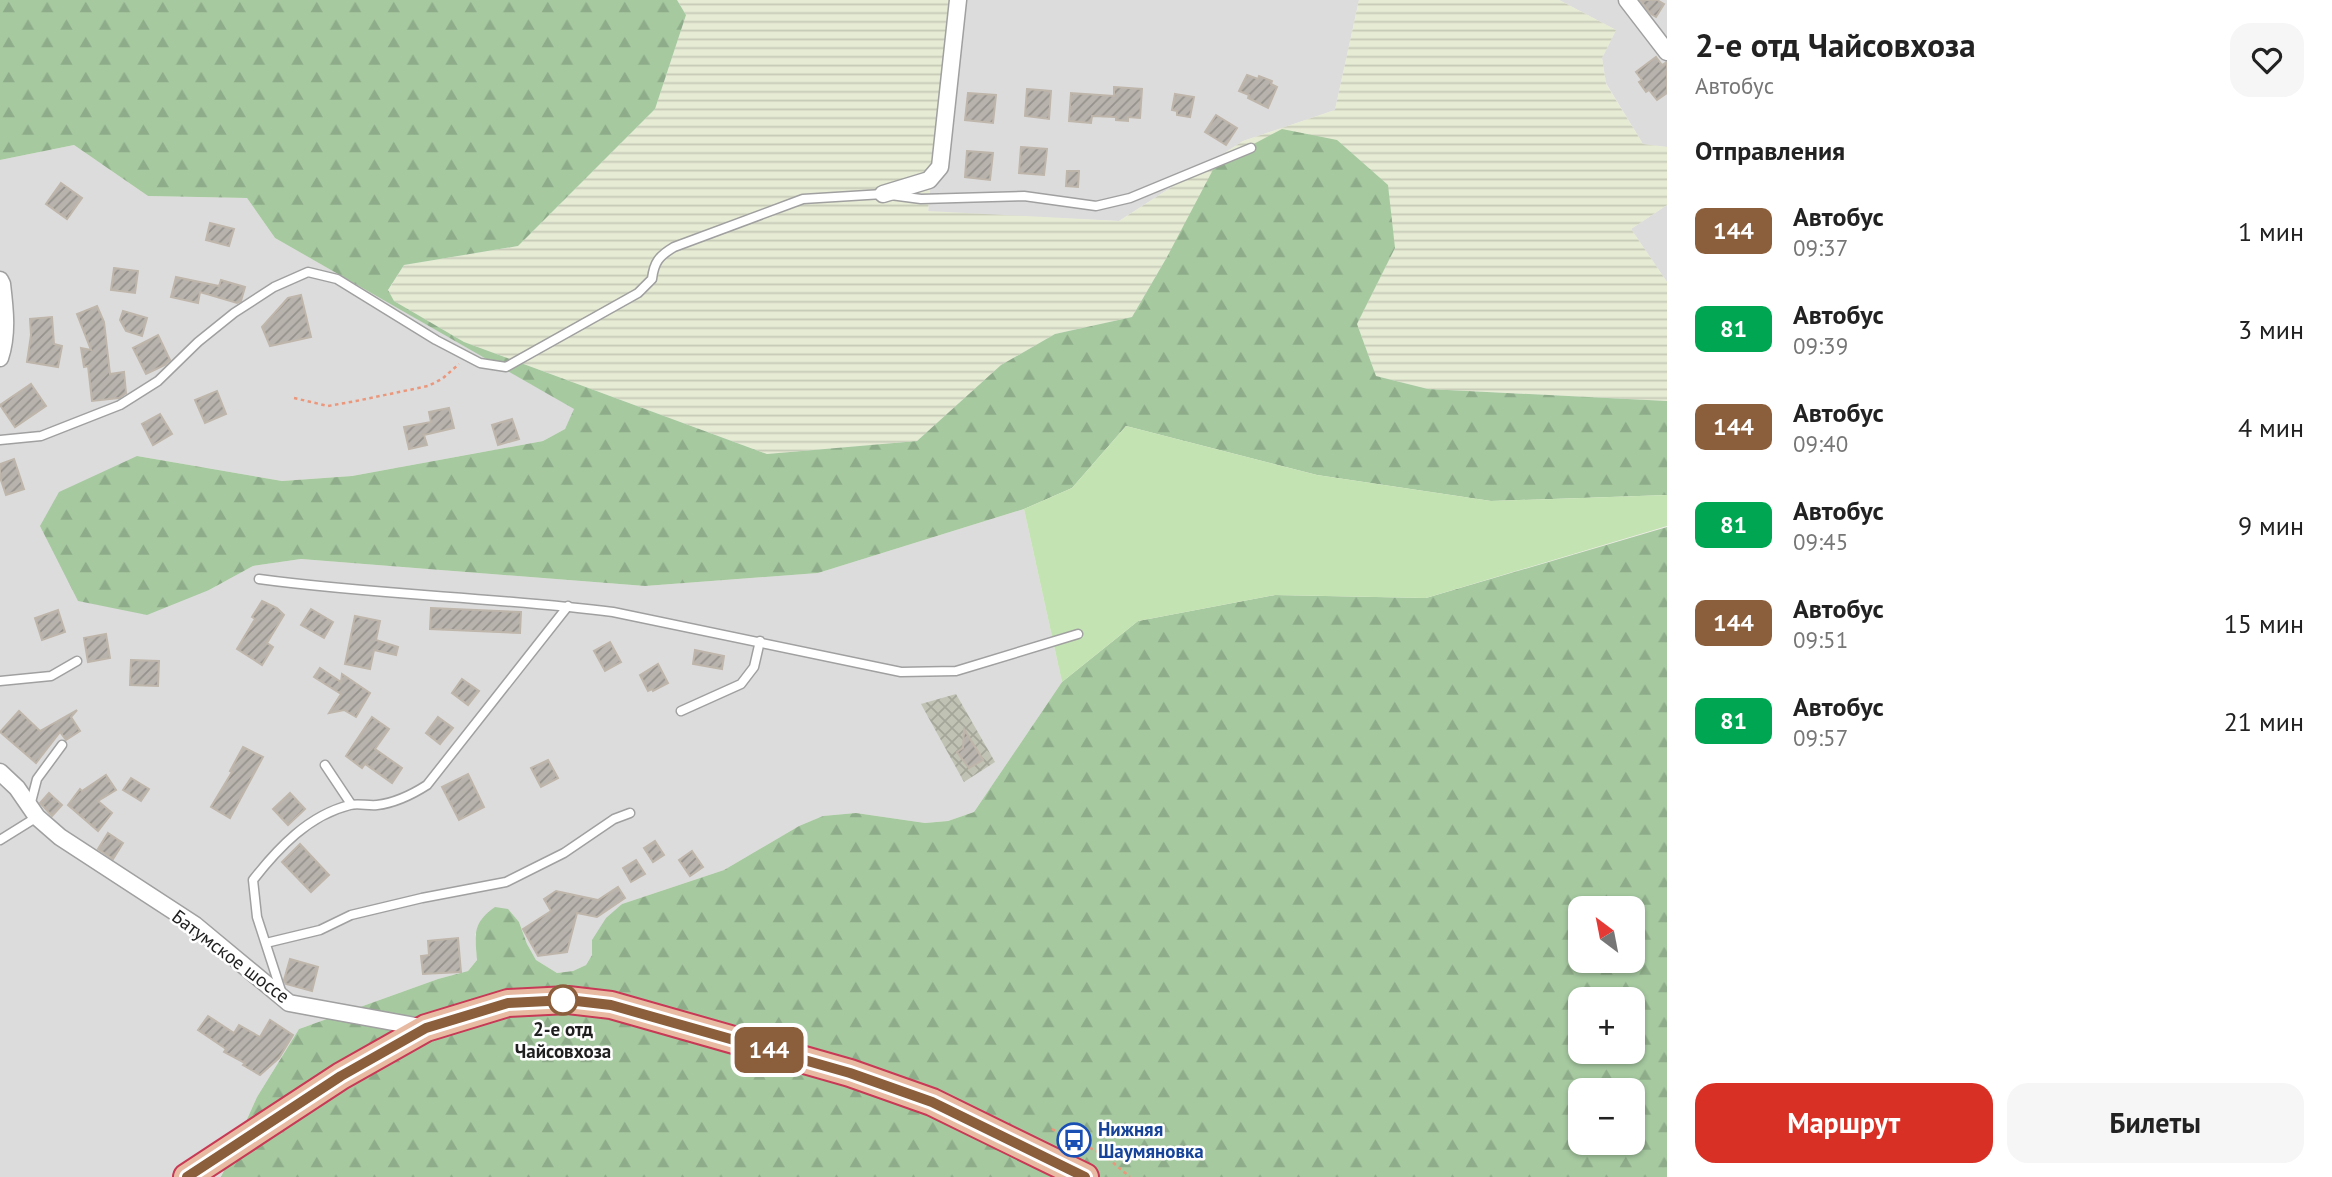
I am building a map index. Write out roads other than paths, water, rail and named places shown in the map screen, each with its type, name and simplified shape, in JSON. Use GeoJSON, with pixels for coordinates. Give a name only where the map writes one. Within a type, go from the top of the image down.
{"type":"FeatureCollection","features":[{"type":"Feature","properties":{"kind":"highway","name":"Батумское шоссе"},"geometry":{"type":"LineString","coordinates":[[187,1177],[213,1169],[341,1076],[426,1028],[508,1003],[568,1000],[611,1005],[850,1073],[932,1102],[1085,1177]]}},
{"type":"Feature","properties":{"kind":"street"},"geometry":{"type":"LineString","coordinates":[[883,194],[929,180],[940,167],[958,0]]}},
{"type":"Feature","properties":{"kind":"street"},"geometry":{"type":"LineString","coordinates":[[1627,0],[1667,52]]}},
{"type":"Feature","properties":{"kind":"street"},"geometry":{"type":"LineString","coordinates":[[0,280],[5,316],[4,345],[0,358]]}},
{"type":"Feature","properties":{"kind":"street","name":"Батумское шоссе"},"geometry":{"type":"LineString","coordinates":[[0,772],[61,837],[195,925],[284,1000],[362,1018],[426,1028]]}},
{"type":"Feature","properties":{"kind":"lane"},"geometry":{"type":"LineString","coordinates":[[0,440],[41,436],[120,405],[158,381],[198,342],[234,313],[274,287],[308,272],[337,279],[398,318],[480,363],[506,367],[638,293],[652,279],[653,265],[660,256],[674,247],[803,199],[883,194],[921,199],[1024,196],[1096,206],[1130,198],[1251,148]]}},
{"type":"Feature","properties":{"kind":"lane"},"geometry":{"type":"LineString","coordinates":[[259,579],[316,587],[568,606],[613,612],[901,672],[956,671],[1077,634]]}},
{"type":"Feature","properties":{"kind":"lane"},"geometry":{"type":"LineString","coordinates":[[284,1000],[257,917],[253,880],[275,852],[311,821],[351,804],[379,805],[415,793],[427,785],[568,606]]}},
{"type":"Feature","properties":{"kind":"lane"},"geometry":{"type":"LineString","coordinates":[[681,711],[741,684],[754,667],[760,641]]}},
{"type":"Feature","properties":{"kind":"lane"},"geometry":{"type":"LineString","coordinates":[[0,681],[51,676],[77,661]]}},
{"type":"Feature","properties":{"kind":"lane"},"geometry":{"type":"LineString","coordinates":[[0,840],[34,811],[37,779],[62,745]]}},
{"type":"Feature","properties":{"kind":"lane"},"geometry":{"type":"LineString","coordinates":[[326,765],[351,804]]}},
{"type":"Feature","properties":{"kind":"lane"},"geometry":{"type":"LineString","coordinates":[[266,943],[320,929],[363,912],[506,882],[564,853],[614,819],[630,813]]}},
{"type":"Feature","properties":{"kind":"place","name":"2-е отд Чайсовхоза"},"geometry":{"type":"Point","coordinates":[563,1000]}},
{"type":"Feature","properties":{"kind":"place","name":"Нижняя Шаумяновка"},"geometry":{"type":"Point","coordinates":[1074,1140]}}]}
